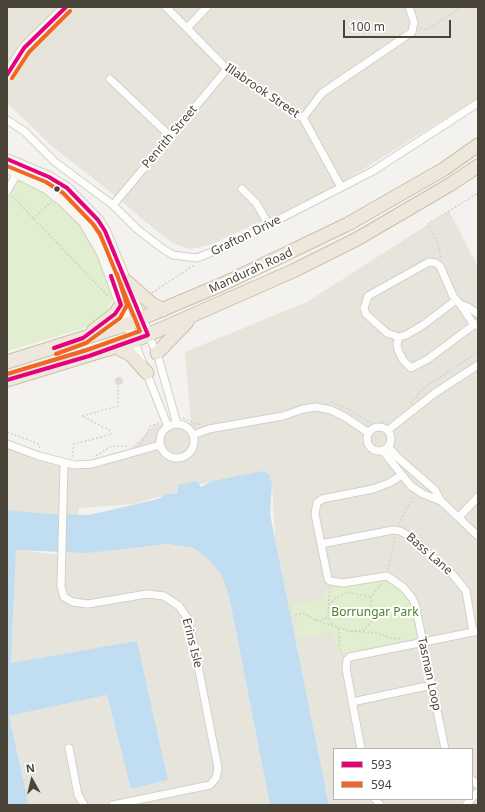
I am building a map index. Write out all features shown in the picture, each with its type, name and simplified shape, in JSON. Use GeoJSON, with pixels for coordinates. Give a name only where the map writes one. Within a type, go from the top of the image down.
{"type":"FeatureCollection","features":[{"type":"Feature","properties":{"kind":"highway","name":"Mandurah Road"},"geometry":{"type":"LineString","coordinates":[[7,362],[134,322],[223,284],[348,224],[444,169],[478,145]]}},
{"type":"Feature","properties":{"kind":"highway","name":"Mandurah Road"},"geometry":{"type":"LineString","coordinates":[[7,380],[134,341],[293,271],[357,239],[451,184],[478,166]]}},
{"type":"Feature","properties":{"kind":"highway"},"geometry":{"type":"LineString","coordinates":[[126,281],[152,304],[163,310]]}},
{"type":"Feature","properties":{"kind":"highway"},"geometry":{"type":"LineString","coordinates":[[83,338],[107,322],[116,314],[121,305]]}},
{"type":"Feature","properties":{"kind":"highway"},"geometry":{"type":"LineString","coordinates":[[157,354],[194,315]]}},
{"type":"Feature","properties":{"kind":"highway"},"geometry":{"type":"LineString","coordinates":[[116,347],[131,355],[146,372]]}},
{"type":"Feature","properties":{"kind":"street"},"geometry":{"type":"LineString","coordinates":[[7,75],[24,48],[66,7]]}},
{"type":"Feature","properties":{"kind":"street","name":"Illabrook Street"},"geometry":{"type":"LineString","coordinates":[[166,7],[227,69],[303,118],[342,187]]}},
{"type":"Feature","properties":{"kind":"street"},"geometry":{"type":"LineString","coordinates":[[187,28],[208,7]]}},
{"type":"Feature","properties":{"kind":"street"},"geometry":{"type":"LineString","coordinates":[[303,118],[322,93],[408,37],[414,27],[409,7]]}},
{"type":"Feature","properties":{"kind":"street","name":"Penrith Street"},"geometry":{"type":"LineString","coordinates":[[113,205],[227,69]]}},
{"type":"Feature","properties":{"kind":"street"},"geometry":{"type":"LineString","coordinates":[[110,79],[170,136]]}},
{"type":"Feature","properties":{"kind":"street","name":"Grafton Drive"},"geometry":{"type":"LineString","coordinates":[[7,120],[24,131],[55,162],[113,205],[137,229],[163,249],[173,255],[197,258],[209,254],[269,225],[373,171],[478,103]]}},
{"type":"Feature","properties":{"kind":"street"},"geometry":{"type":"LineString","coordinates":[[9,193],[12,167]]}},
{"type":"Feature","properties":{"kind":"street"},"geometry":{"type":"LineString","coordinates":[[12,167],[59,182],[89,210],[105,232],[126,281],[134,322],[134,341],[168,427]]}},
{"type":"Feature","properties":{"kind":"street"},"geometry":{"type":"LineString","coordinates":[[12,167],[46,188],[64,202],[84,222],[100,248],[121,305],[134,322],[148,335],[157,354],[177,424]]}},
{"type":"Feature","properties":{"kind":"street"},"geometry":{"type":"LineString","coordinates":[[242,189],[256,203],[269,225]]}},
{"type":"Feature","properties":{"kind":"street"},"geometry":{"type":"LineString","coordinates":[[399,337],[398,350],[403,360],[411,368],[428,359],[477,325],[458,302],[447,283],[440,266],[436,263],[429,262],[368,296],[365,302],[366,314],[387,333],[399,337],[406,335],[423,325],[458,302]]}},
{"type":"Feature","properties":{"kind":"street"},"geometry":{"type":"LineString","coordinates":[[458,302],[478,314]]}},
{"type":"Feature","properties":{"kind":"street"},"geometry":{"type":"LineString","coordinates":[[388,430],[435,393],[478,365]]}},
{"type":"Feature","properties":{"kind":"street"},"geometry":{"type":"LineString","coordinates":[[193,435],[209,429],[277,417],[303,409],[316,407],[330,410],[345,417],[369,433]]}},
{"type":"Feature","properties":{"kind":"street"},"geometry":{"type":"LineString","coordinates":[[177,424],[183,425],[193,435],[193,448],[188,454],[175,458],[168,456],[163,451],[160,445],[161,437],[168,427],[177,424]]}},
{"type":"Feature","properties":{"kind":"street"},"geometry":{"type":"LineString","coordinates":[[385,448],[391,436],[388,430],[377,427],[369,433],[367,439],[369,444],[374,449],[385,448],[435,490],[441,501]]}},
{"type":"Feature","properties":{"kind":"street"},"geometry":{"type":"LineString","coordinates":[[7,444],[74,465],[92,464],[160,445]]}},
{"type":"Feature","properties":{"kind":"street"},"geometry":{"type":"LineString","coordinates":[[385,448],[402,474],[416,489],[441,501],[478,536]]}},
{"type":"Feature","properties":{"kind":"street","name":"Erins Isle"},"geometry":{"type":"LineString","coordinates":[[64,463],[61,587],[64,597],[73,602],[88,604],[147,594],[164,596],[179,606],[188,619],[218,768],[216,778],[210,785],[198,789],[113,805]]}},
{"type":"Feature","properties":{"kind":"street"},"geometry":{"type":"LineString","coordinates":[[330,581],[328,579],[315,514],[317,503],[322,499],[373,489],[389,483],[402,474]]}},
{"type":"Feature","properties":{"kind":"street"},"geometry":{"type":"LineString","coordinates":[[459,517],[478,497]]}},
{"type":"Feature","properties":{"kind":"street","name":"Bass Lane"},"geometry":{"type":"LineString","coordinates":[[321,544],[397,530],[409,536],[453,575],[466,591],[476,631]]}},
{"type":"Feature","properties":{"kind":"street","name":"Tasman Loop"},"geometry":{"type":"LineString","coordinates":[[330,581],[343,583],[382,576],[393,579],[403,587],[415,604],[445,748]]}},
{"type":"Feature","properties":{"kind":"street"},"geometry":{"type":"LineString","coordinates":[[361,748],[346,668],[347,660],[350,657],[476,631]]}},
{"type":"Feature","properties":{"kind":"street"},"geometry":{"type":"LineString","coordinates":[[352,702],[432,686]]}},
{"type":"Feature","properties":{"kind":"street"},"geometry":{"type":"LineString","coordinates":[[69,748],[78,795],[84,805]]}},
{"type":"Feature","properties":{"kind":"path"},"geometry":{"type":"LineString","coordinates":[[414,27],[427,30],[462,7]]}},
{"type":"Feature","properties":{"kind":"path"},"geometry":{"type":"LineString","coordinates":[[9,193],[109,296]]}},
{"type":"Feature","properties":{"kind":"path"},"geometry":{"type":"LineString","coordinates":[[442,264],[438,243],[428,224],[478,193]]}},
{"type":"Feature","properties":{"kind":"path"},"geometry":{"type":"LineString","coordinates":[[33,219],[51,202],[51,199]]}},
{"type":"Feature","properties":{"kind":"path"},"geometry":{"type":"LineString","coordinates":[[406,406],[418,396],[422,388],[478,352]]}},
{"type":"Feature","properties":{"kind":"path"},"geometry":{"type":"LineString","coordinates":[[78,458],[71,459],[74,444],[112,434],[109,430],[82,416],[118,406],[118,386]]}},
{"type":"Feature","properties":{"kind":"path"},"geometry":{"type":"LineString","coordinates":[[329,402],[335,402],[345,407],[373,424],[385,422],[390,418]]}},
{"type":"Feature","properties":{"kind":"path"},"geometry":{"type":"LineString","coordinates":[[182,418],[196,424],[207,423]]}},
{"type":"Feature","properties":{"kind":"path"},"geometry":{"type":"LineString","coordinates":[[7,432],[38,444],[41,450]]}},
{"type":"Feature","properties":{"kind":"path"},"geometry":{"type":"LineString","coordinates":[[137,446],[146,436]]}},
{"type":"Feature","properties":{"kind":"path"},"geometry":{"type":"LineString","coordinates":[[90,457],[96,456],[112,446],[134,446]]}},
{"type":"Feature","properties":{"kind":"path"},"geometry":{"type":"LineString","coordinates":[[393,554],[397,530],[416,489]]}},
{"type":"Feature","properties":{"kind":"path"},"geometry":{"type":"LineString","coordinates":[[330,581],[328,616],[331,623],[338,627]]}},
{"type":"Feature","properties":{"kind":"path"},"geometry":{"type":"LineString","coordinates":[[329,605],[335,598],[348,592],[371,597],[371,622],[364,630],[350,631]]}},
{"type":"Feature","properties":{"kind":"path"},"geometry":{"type":"LineString","coordinates":[[295,614],[303,613],[316,620],[350,631],[378,633],[390,638],[404,639]]}},
{"type":"Feature","properties":{"kind":"path"},"geometry":{"type":"LineString","coordinates":[[316,620],[326,619],[328,616]]}},
{"type":"Feature","properties":{"kind":"path"},"geometry":{"type":"LineString","coordinates":[[338,627],[341,655],[347,660]]}},
{"type":"Feature","properties":{"kind":"shaded area"},"geometry":{"type":"Polygon","coordinates":[[[7,7],[478,7],[478,98],[296,211],[252,225],[210,245],[191,249],[174,244],[158,232],[102,185],[54,148],[7,103],[7,7]]]}},
{"type":"Feature","properties":{"kind":"shaded area"},"geometry":{"type":"Polygon","coordinates":[[[449,211],[478,267],[478,805],[329,805],[275,538],[272,484],[262,471],[212,481],[135,504],[79,508],[77,552],[168,544],[194,548],[209,560],[221,574],[229,596],[270,805],[29,805],[9,716],[107,695],[131,789],[168,780],[137,642],[11,663],[16,550],[62,555],[62,515],[7,510],[7,444],[51,459],[92,464],[124,455],[155,424],[191,423],[185,352],[307,302],[449,211]]]}},
{"type":"Feature","properties":{"kind":"green space"},"geometry":{"type":"Polygon","coordinates":[[[17,180],[26,182],[63,204],[86,231],[98,255],[113,298],[106,314],[99,321],[79,330],[7,351],[7,196],[17,180]]]}},
{"type":"Feature","properties":{"kind":"green space","name":"Borrungar Park"},"geometry":{"type":"Polygon","coordinates":[[[383,578],[400,590],[412,605],[417,632],[414,638],[338,654],[333,632],[297,638],[295,625],[298,617],[292,611],[291,605],[324,599],[326,588],[348,586],[383,578]]]}},
{"type":"Feature","properties":{"kind":"water"},"geometry":{"type":"Polygon","coordinates":[[[262,471],[269,474],[272,484],[270,514],[329,805],[270,805],[229,596],[221,574],[209,560],[194,548],[168,544],[87,553],[16,550],[11,663],[137,641],[168,780],[131,789],[107,695],[9,716],[29,805],[7,805],[7,510],[51,514],[89,515],[158,499],[166,494],[177,493],[178,485],[196,481],[201,487],[212,481],[262,471]]]}},
{"type":"Feature","properties":{"kind":"building"},"geometry":{"type":"Polygon","coordinates":[[[117,377],[121,377],[123,381],[121,385],[117,385],[115,383],[115,379],[117,377]]]}},
{"type":"Feature","properties":{"kind":"transit line","name":"593"},"geometry":{"type":"LineString","coordinates":[[7,75],[24,48],[66,7]]}},
{"type":"Feature","properties":{"kind":"transit line","name":"594"},"geometry":{"type":"LineString","coordinates":[[12,78],[29,52],[70,11]]}},
{"type":"Feature","properties":{"kind":"transit line","name":"593"},"geometry":{"type":"LineString","coordinates":[[7,159],[49,177],[67,188],[98,220],[105,231],[148,335],[89,356],[7,380]]}},
{"type":"Feature","properties":{"kind":"transit line","name":"594"},"geometry":{"type":"LineString","coordinates":[[7,166],[46,182],[63,193],[93,224],[100,234],[140,331],[87,350],[7,374]]}},
{"type":"Feature","properties":{"kind":"transit line","name":"594"},"geometry":{"type":"LineString","coordinates":[[56,354],[86,343],[120,318],[127,305],[117,274]]}},
{"type":"Feature","properties":{"kind":"transit line","name":"593"},"geometry":{"type":"LineString","coordinates":[[54,348],[83,338],[115,314],[121,305],[111,276]]}}]}
